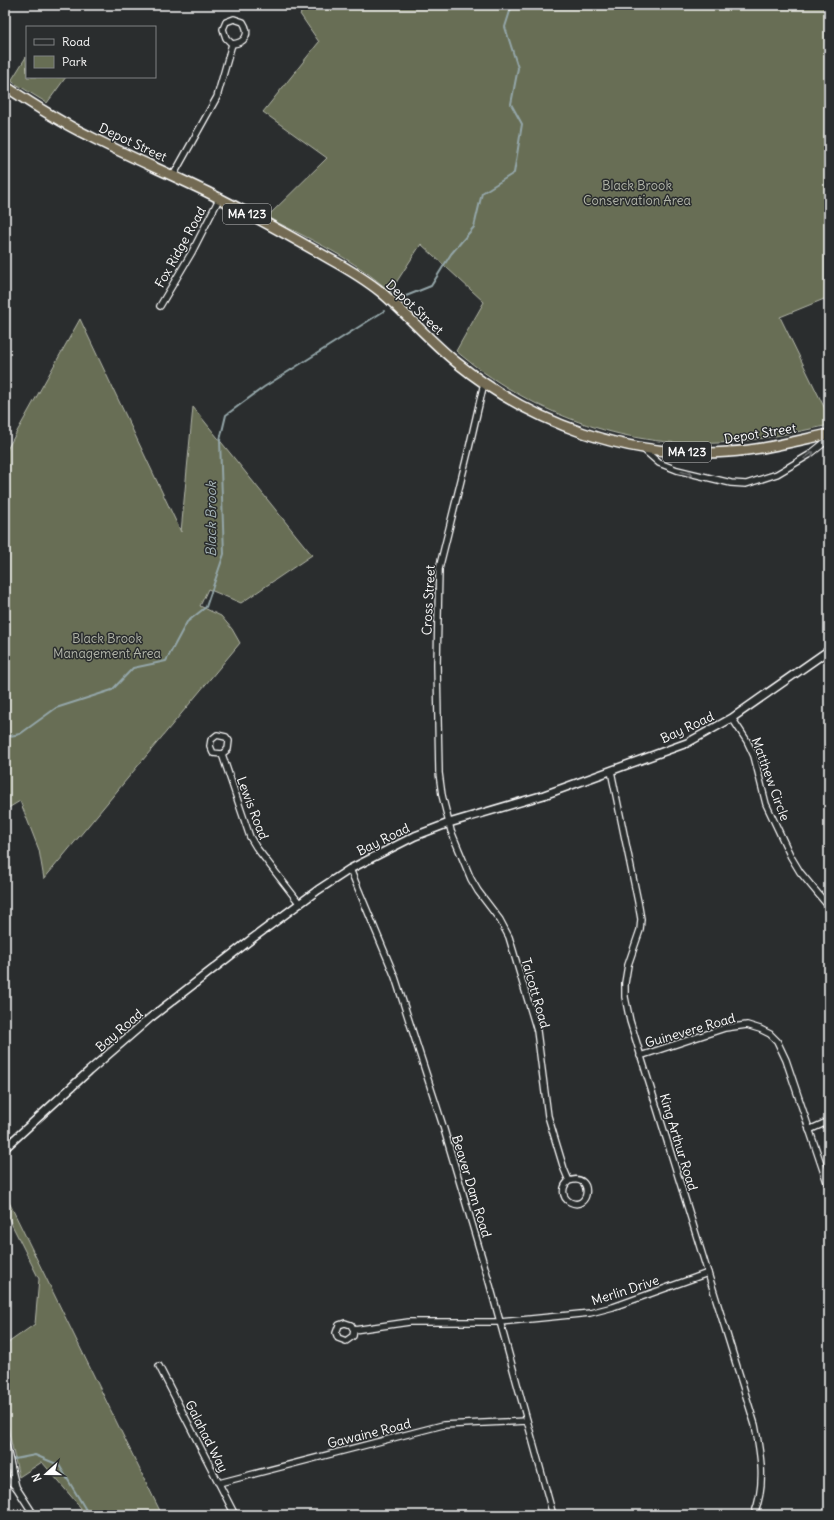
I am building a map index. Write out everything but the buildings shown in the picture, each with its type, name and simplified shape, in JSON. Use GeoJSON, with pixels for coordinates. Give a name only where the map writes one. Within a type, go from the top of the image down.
{"type":"FeatureCollection","features":[{"type":"Feature","properties":{"kind":"highway","name":"Depot Street"},"geometry":{"type":"LineString","coordinates":[[5,86],[87,135],[219,199],[329,259],[371,285],[386,297],[448,356],[484,382],[520,406],[561,425],[595,437],[642,447],[684,452],[730,452],[773,446],[829,434]]}},
{"type":"Feature","properties":{"kind":"main road","name":"Bay Road"},"geometry":{"type":"LineString","coordinates":[[5,1148],[150,1018],[300,904],[350,869],[415,836],[449,823],[544,795],[611,772],[686,742],[732,718],[829,650]]}},
{"type":"Feature","properties":{"kind":"street"},"geometry":{"type":"LineString","coordinates":[[237,19],[245,24],[246,37],[242,42],[232,44],[226,38],[223,29],[224,25],[230,20],[237,19]]}},
{"type":"Feature","properties":{"kind":"street"},"geometry":{"type":"LineString","coordinates":[[174,176],[217,97],[232,44]]}},
{"type":"Feature","properties":{"kind":"street","name":"Fox Ridge Road"},"geometry":{"type":"LineString","coordinates":[[160,306],[192,252],[219,199]]}},
{"type":"Feature","properties":{"kind":"street","name":"Cross Street"},"geometry":{"type":"LineString","coordinates":[[449,823],[442,795],[438,767],[437,648],[439,576],[441,559],[464,470],[484,382]]}},
{"type":"Feature","properties":{"kind":"street"},"geometry":{"type":"LineString","coordinates":[[642,447],[658,463],[677,470],[731,483],[746,484],[777,474],[809,455],[829,439]]}},
{"type":"Feature","properties":{"kind":"street","name":"Matthew Circle"},"geometry":{"type":"LineString","coordinates":[[732,718],[754,756],[766,804],[791,856],[800,872],[829,907]]}},
{"type":"Feature","properties":{"kind":"street","name":"Lewis Road"},"geometry":{"type":"LineString","coordinates":[[222,754],[250,837],[300,904]]}},
{"type":"Feature","properties":{"kind":"street","name":"King Arthur Road"},"geometry":{"type":"LineString","coordinates":[[611,772],[641,924],[639,936],[627,971],[625,990],[630,1021],[756,1425],[762,1475],[761,1492],[754,1515]]}},
{"type":"Feature","properties":{"kind":"street","name":"Talcott Road"},"geometry":{"type":"LineString","coordinates":[[449,823],[474,885],[500,920],[509,937],[537,1031],[547,1112],[569,1181]]}},
{"type":"Feature","properties":{"kind":"street","name":"Beaver Dam Road"},"geometry":{"type":"LineString","coordinates":[[350,869],[390,962],[400,990],[462,1190],[553,1515]]}},
{"type":"Feature","properties":{"kind":"street","name":"Guinevere Road"},"geometry":{"type":"LineString","coordinates":[[640,1056],[725,1028],[747,1025],[760,1028],[770,1034],[781,1047],[829,1188]]}},
{"type":"Feature","properties":{"kind":"street"},"geometry":{"type":"LineString","coordinates":[[809,1130],[829,1121]]}},
{"type":"Feature","properties":{"kind":"street","name":"Talcott Road"},"geometry":{"type":"LineString","coordinates":[[577,1179],[586,1186],[586,1197],[580,1202],[573,1203],[564,1195],[564,1187],[569,1181],[577,1179]]}},
{"type":"Feature","properties":{"kind":"street","name":"Merlin Drive"},"geometry":{"type":"LineString","coordinates":[[354,1330],[409,1322],[500,1322],[596,1312],[708,1273]]}},
{"type":"Feature","properties":{"kind":"street","name":"Galahad Way"},"geometry":{"type":"LineString","coordinates":[[159,1366],[236,1515]]}},
{"type":"Feature","properties":{"kind":"street","name":"Gawaine Road"},"geometry":{"type":"LineString","coordinates":[[219,1483],[437,1426],[527,1421]]}},
{"type":"Feature","properties":{"kind":"street"},"geometry":{"type":"LineString","coordinates":[[5,1441],[16,1487]]}},
{"type":"Feature","properties":{"kind":"street"},"geometry":{"type":"LineString","coordinates":[[5,1477],[16,1487],[34,1515]]}},
{"type":"Feature","properties":{"kind":"green space","name":"Black Brook Conservation Area"},"geometry":{"type":"Polygon","coordinates":[[[310,5],[829,5],[829,297],[780,317],[829,417],[829,425],[760,439],[718,443],[682,443],[647,439],[612,432],[578,422],[514,392],[484,373],[456,351],[484,302],[421,244],[390,292],[362,269],[331,250],[267,217],[327,158],[263,112],[319,42],[300,14],[310,5]]]}},
{"type":"Feature","properties":{"kind":"green space"},"geometry":{"type":"Polygon","coordinates":[[[26,57],[26,78],[65,78],[47,103],[11,81],[26,57]]]}},
{"type":"Feature","properties":{"kind":"green space","name":"Black Brook Management Area"},"geometry":{"type":"Polygon","coordinates":[[[80,319],[181,532],[193,407],[312,555],[241,603],[208,589],[200,606],[221,616],[232,629],[240,643],[44,879],[39,850],[20,801],[5,810],[5,453],[80,319]]]}},
{"type":"Feature","properties":{"kind":"green space"},"geometry":{"type":"Polygon","coordinates":[[[5,1194],[162,1515],[87,1515],[42,1462],[19,1477],[5,1415],[5,1345],[35,1324],[39,1279],[5,1211],[5,1194]]]}},
{"type":"Feature","properties":{"kind":"waterway","name":"Black Brook"},"geometry":{"type":"LineString","coordinates":[[401,298],[431,286],[451,254],[474,227],[482,193],[514,173],[522,124],[511,104],[518,68],[505,27],[512,5]]}},
{"type":"Feature","properties":{"kind":"waterway","name":"Black Brook"},"geometry":{"type":"LineString","coordinates":[[5,737],[20,734],[56,708],[112,690],[133,668],[166,661],[187,622],[206,607],[224,554],[220,440],[226,415],[264,387],[384,311]]}},
{"type":"Feature","properties":{"kind":"waterway"},"geometry":{"type":"LineString","coordinates":[[5,1461],[35,1455],[59,1465],[89,1515]]}}]}
